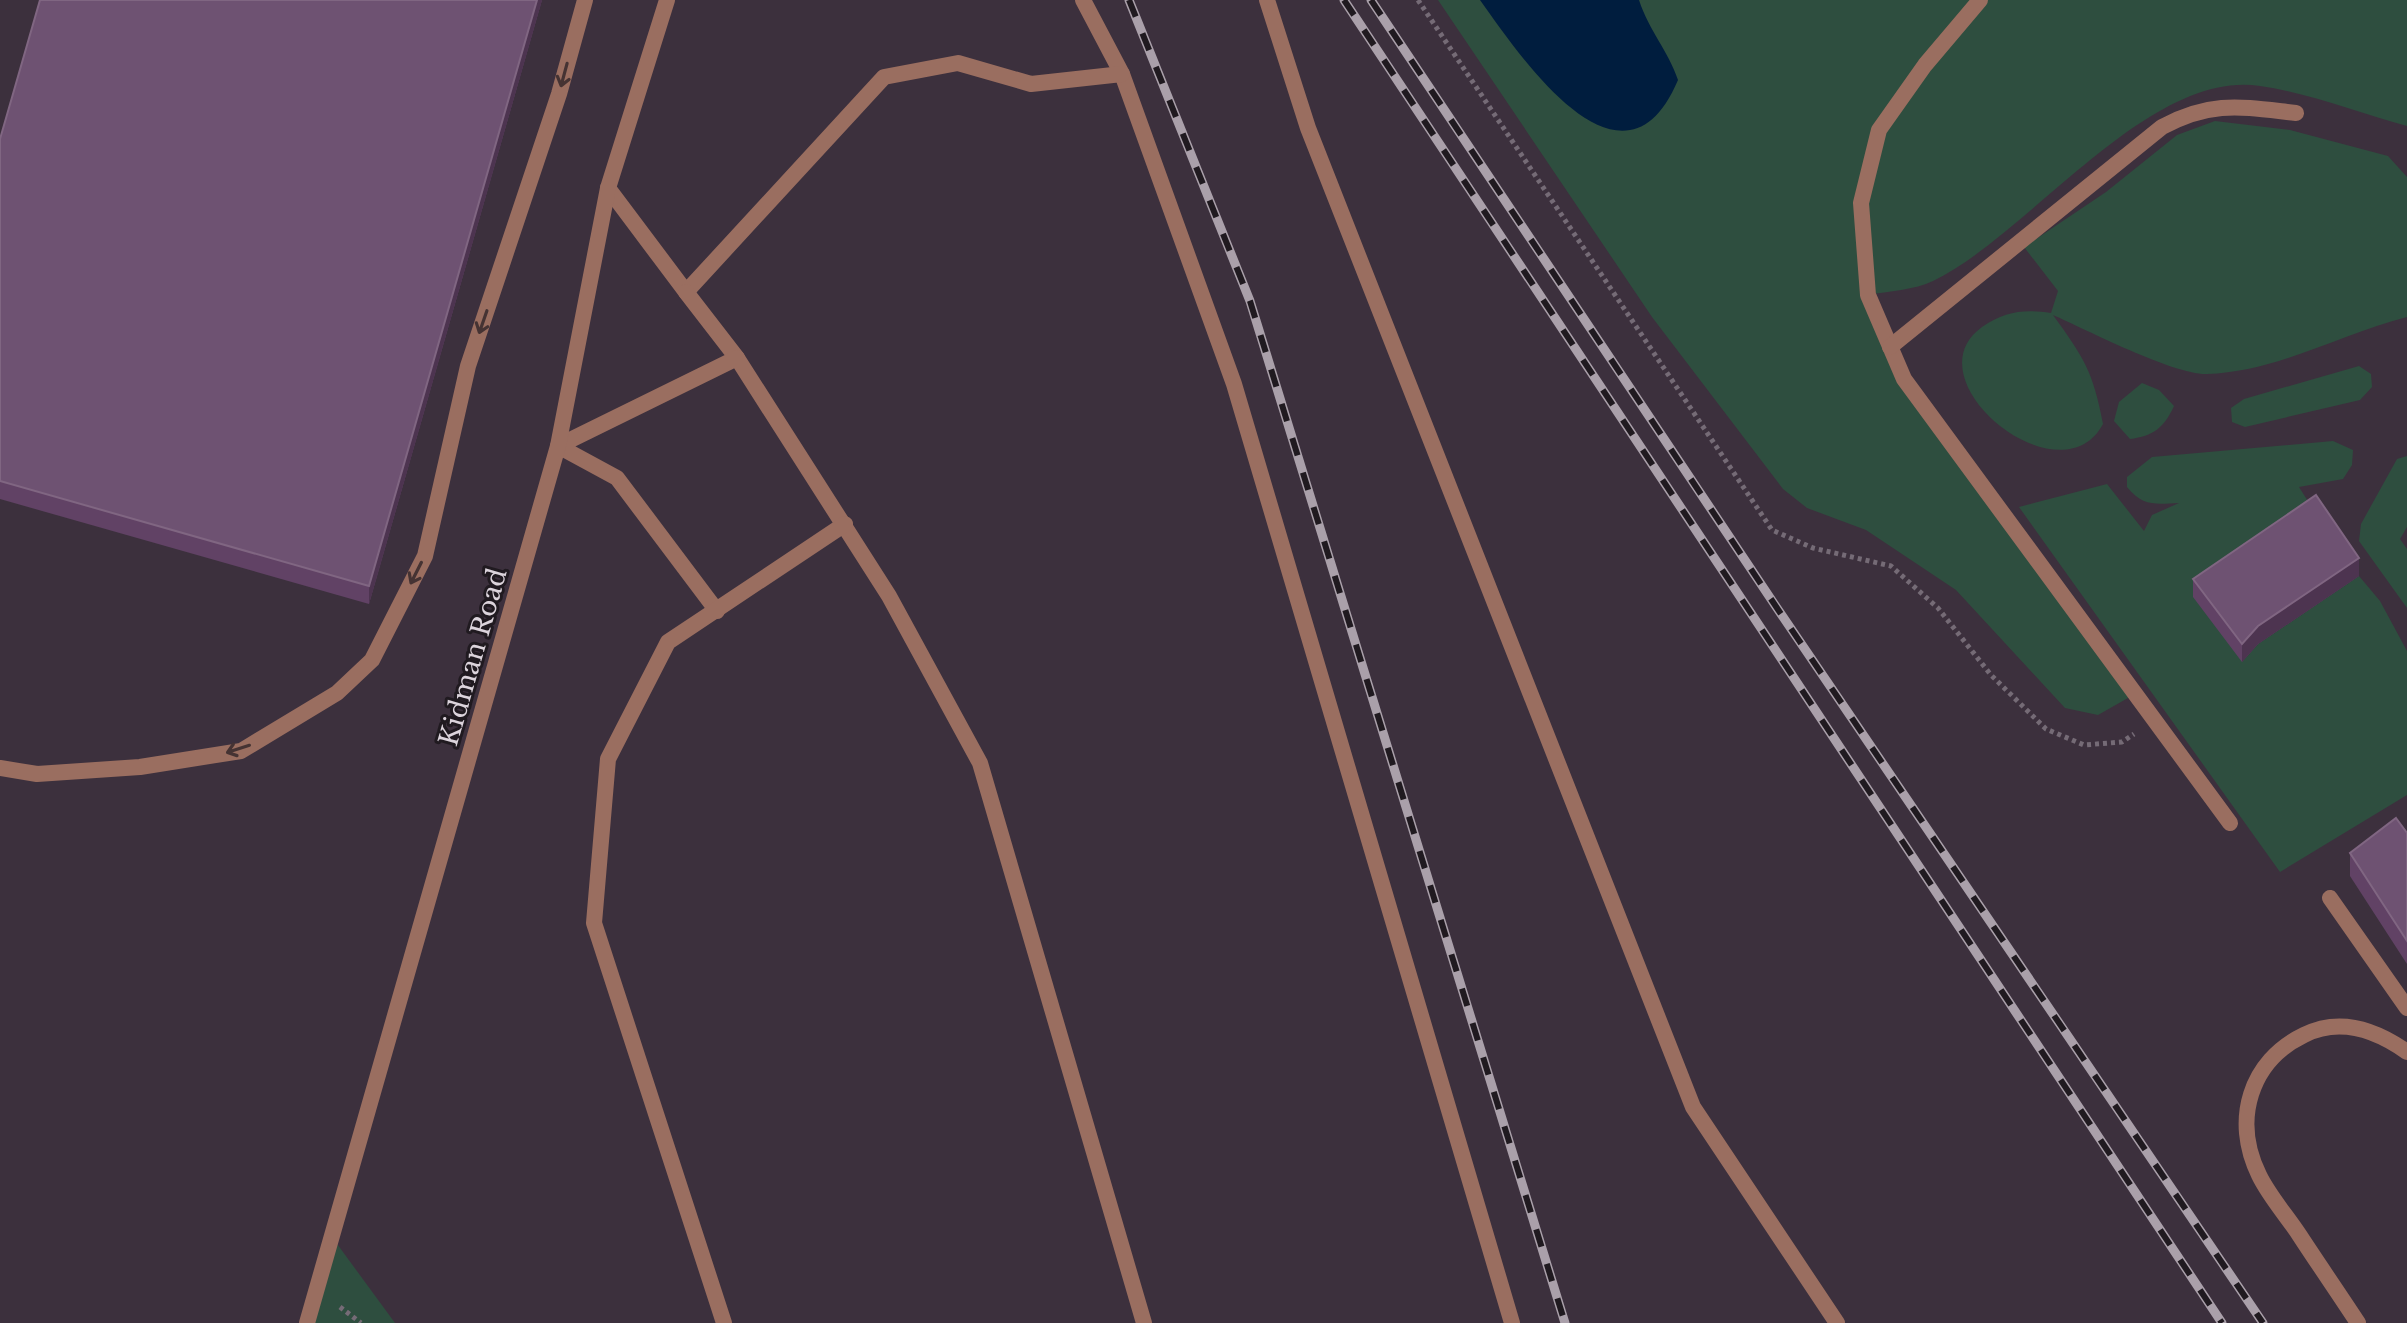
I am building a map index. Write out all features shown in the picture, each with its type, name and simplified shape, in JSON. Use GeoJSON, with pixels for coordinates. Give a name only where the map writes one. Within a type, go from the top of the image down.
{"type":"FeatureCollection","features":[{"type":"Feature","properties":{"kind":"street"},"geometry":{"type":"LineString","coordinates":[[0,768],[37,774],[140,767],[241,751],[337,693],[372,660],[425,556],[468,366],[559,94],[585,0]]}},
{"type":"Feature","properties":{"kind":"street","name":"Kidman Road"},"geometry":{"type":"LineString","coordinates":[[307,1323],[558,446],[608,188],[667,0]]}},
{"type":"Feature","properties":{"kind":"street"},"geometry":{"type":"LineString","coordinates":[[1083,0],[1122,74],[1234,384],[1512,1323]]}},
{"type":"Feature","properties":{"kind":"street"},"geometry":{"type":"LineString","coordinates":[[1267,0],[1308,128],[1693,1107],[1837,1323]]}},
{"type":"Feature","properties":{"kind":"street"},"geometry":{"type":"LineString","coordinates":[[1980,0],[1925,65],[1879,130],[1861,203],[1868,295],[1904,379],[2230,823]]}},
{"type":"Feature","properties":{"kind":"street"},"geometry":{"type":"LineString","coordinates":[[686,292],[884,77],[958,63],[1031,84],[1122,74]]}},
{"type":"Feature","properties":{"kind":"street"},"geometry":{"type":"LineString","coordinates":[[1890,347],[2162,127],[2191,111],[2216,106],[2296,113]]}},
{"type":"Feature","properties":{"kind":"street"},"geometry":{"type":"LineString","coordinates":[[608,188],[737,358],[845,524],[889,596],[980,763],[1144,1323]]}},
{"type":"Feature","properties":{"kind":"street"},"geometry":{"type":"LineString","coordinates":[[558,446],[737,358]]}},
{"type":"Feature","properties":{"kind":"street"},"geometry":{"type":"LineString","coordinates":[[558,446],[617,478],[717,611]]}},
{"type":"Feature","properties":{"kind":"street"},"geometry":{"type":"LineString","coordinates":[[724,1323],[594,923],[608,759],[668,642],[845,524]]}},
{"type":"Feature","properties":{"kind":"street"},"geometry":{"type":"LineString","coordinates":[[2330,898],[2407,1008]]}},
{"type":"Feature","properties":{"kind":"street"},"geometry":{"type":"LineString","coordinates":[[2358,1323],[2259,1175],[2249,1143],[2246,1104],[2261,1068],[2284,1045],[2313,1030],[2338,1026],[2366,1029],[2407,1052]]}},
{"type":"Feature","properties":{"kind":"path"},"geometry":{"type":"LineString","coordinates":[[1418,0],[1772,530],[1813,548],[1891,566],[1938,608],[1991,675],[2046,729],[2084,745],[2122,742],[2154,719]]}},
{"type":"Feature","properties":{"kind":"green space"},"geometry":{"type":"Polygon","coordinates":[[[1438,0],[2407,0],[2407,126],[2278,89],[2260,86],[2218,88],[2175,103],[2133,128],[1970,259],[1933,281],[1868,295],[1904,380],[2135,694],[2098,715],[2065,708],[1956,590],[1866,530],[1807,508],[1783,489],[1652,317],[1438,0]]]}},
{"type":"Feature","properties":{"kind":"green space"},"geometry":{"type":"Polygon","coordinates":[[[2215,121],[2290,130],[2388,156],[2407,177],[2407,317],[2283,360],[2233,372],[2207,374],[2153,360],[2053,315],[2086,366],[2103,424],[2083,445],[2056,450],[2027,442],[1999,425],[1977,402],[1964,376],[1964,350],[1982,327],[2007,314],[2024,311],[2051,313],[2058,291],[2024,247],[2106,192],[2177,135],[2215,121]]]}},
{"type":"Feature","properties":{"kind":"green space"},"geometry":{"type":"Polygon","coordinates":[[[2359,366],[2371,374],[2372,387],[2360,400],[2245,427],[2232,422],[2231,408],[2244,399],[2359,366]]]}},
{"type":"Feature","properties":{"kind":"green space"},"geometry":{"type":"Polygon","coordinates":[[[2142,383],[2159,390],[2174,406],[2157,430],[2130,439],[2114,421],[2119,402],[2142,383]]]}},
{"type":"Feature","properties":{"kind":"green space"},"geometry":{"type":"Polygon","coordinates":[[[2333,441],[2353,450],[2352,465],[2343,479],[2299,487],[2316,514],[2242,662],[2258,644],[2359,576],[2380,601],[2407,651],[2407,795],[2280,872],[2019,507],[2107,484],[2144,531],[2152,515],[2179,503],[2144,501],[2127,487],[2127,477],[2152,457],[2333,441]]]}},
{"type":"Feature","properties":{"kind":"green space"},"geometry":{"type":"Polygon","coordinates":[[[2407,456],[2407,527],[2400,539],[2407,549],[2407,608],[2359,541],[2361,524],[2397,459],[2407,456]]]}},
{"type":"Feature","properties":{"kind":"green space"},"geometry":{"type":"Polygon","coordinates":[[[332,1237],[395,1323],[307,1323],[332,1237]]]}},
{"type":"Feature","properties":{"kind":"water"},"geometry":{"type":"Polygon","coordinates":[[[1480,0],[1639,0],[1678,80],[1655,116],[1629,130],[1602,127],[1573,110],[1546,84],[1480,0]]]}},
{"type":"Feature","properties":{"kind":"building"},"geometry":{"type":"Polygon","coordinates":[[[40,0],[537,0],[369,586],[0,481],[0,139],[40,0]]]}},
{"type":"Feature","properties":{"kind":"building"},"geometry":{"type":"Polygon","coordinates":[[[2316,495],[2359,558],[2258,626],[2242,644],[2193,579],[2316,495]]]}},
{"type":"Feature","properties":{"kind":"building"},"geometry":{"type":"Polygon","coordinates":[[[2396,818],[2407,833],[2407,941],[2350,853],[2396,818]]]}},
{"type":"Feature","properties":{"kind":"railway"},"geometry":{"type":"LineString","coordinates":[[1129,0],[1250,301],[1565,1323]]}},
{"type":"Feature","properties":{"kind":"railway"},"geometry":{"type":"LineString","coordinates":[[1344,0],[2222,1323]]}},
{"type":"Feature","properties":{"kind":"railway"},"geometry":{"type":"LineString","coordinates":[[1371,0],[1779,611],[2263,1323]]}}]}
